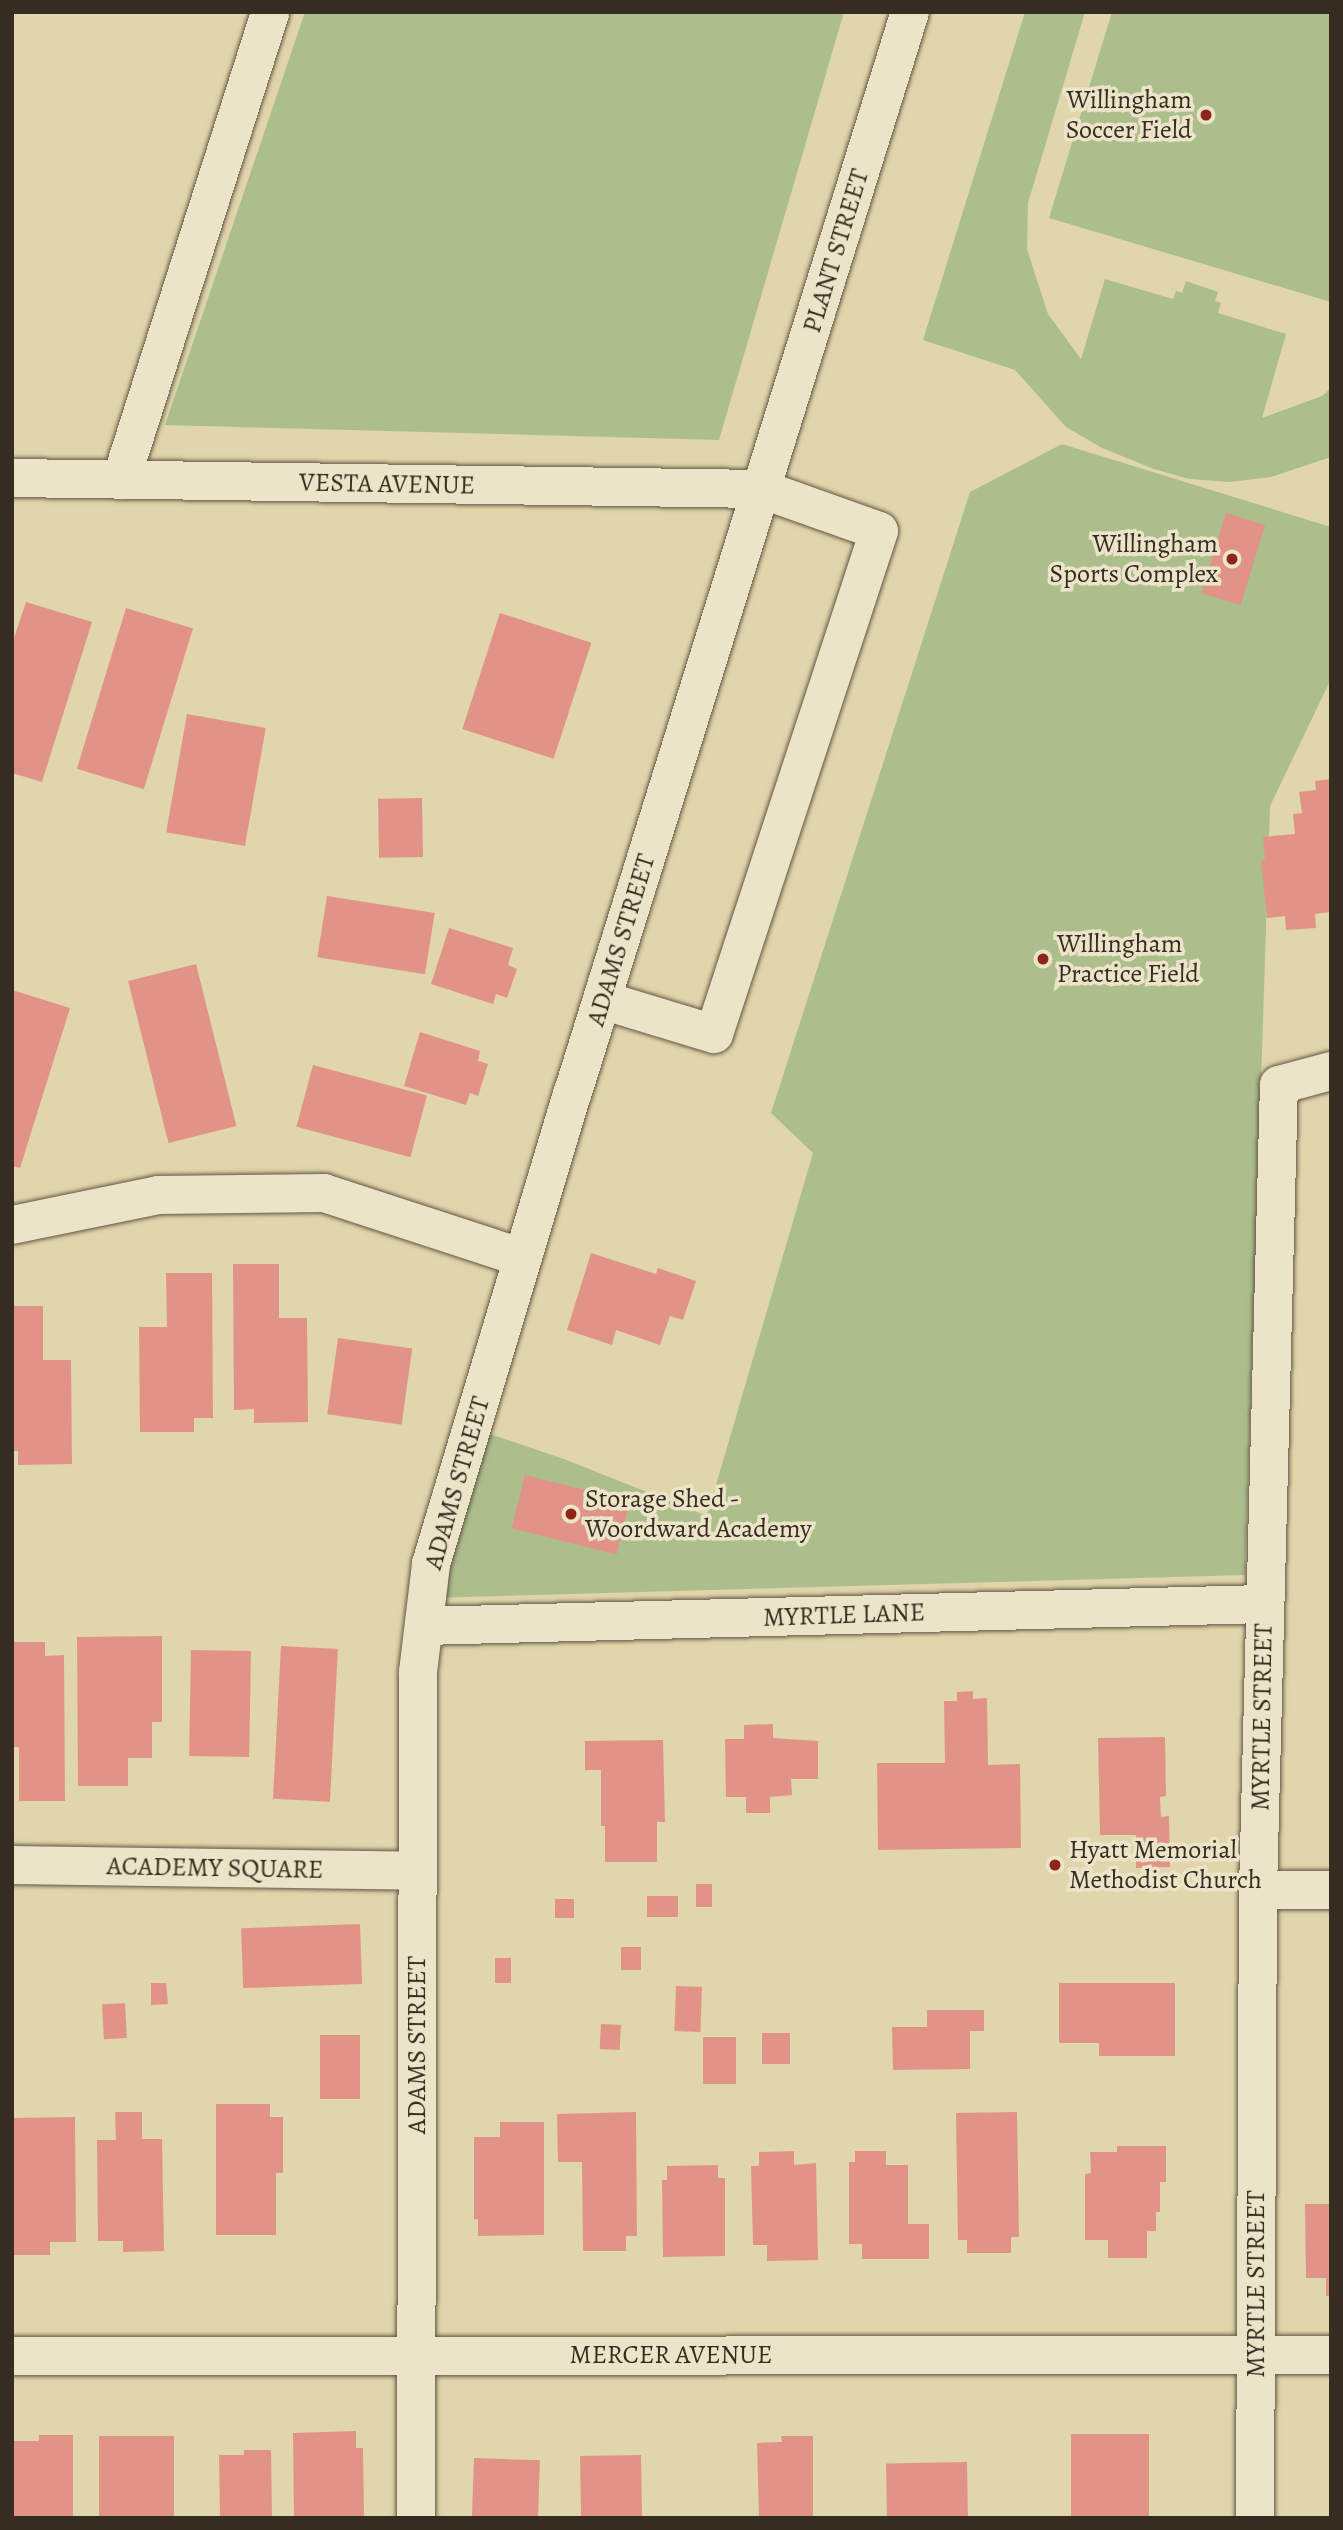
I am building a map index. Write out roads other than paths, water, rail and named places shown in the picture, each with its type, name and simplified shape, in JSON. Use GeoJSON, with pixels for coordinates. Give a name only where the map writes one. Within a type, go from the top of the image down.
{"type":"FeatureCollection","features":[{"type":"Feature","properties":{"kind":"street"},"geometry":{"type":"LineString","coordinates":[[121,480],[270,12]]}},
{"type":"Feature","properties":{"kind":"street","name":"PLANT STREET"},"geometry":{"type":"LineString","coordinates":[[761,489],[910,12]]}},
{"type":"Feature","properties":{"kind":"street","name":"VESTA AVENUE"},"geometry":{"type":"LineString","coordinates":[[12,478],[761,489],[879,531],[715,1034],[602,1000]]}},
{"type":"Feature","properties":{"kind":"street","name":"ADAMS STREET"},"geometry":{"type":"LineString","coordinates":[[416,2518],[418,1672],[431,1564],[761,489]]}},
{"type":"Feature","properties":{"kind":"street","name":"MYRTLE STREET"},"geometry":{"type":"LineString","coordinates":[[1255,2518],[1258,1890],[1279,1085],[1331,1071]]}},
{"type":"Feature","properties":{"kind":"street"},"geometry":{"type":"LineString","coordinates":[[12,1225],[158,1195],[324,1193],[523,1258]]}},
{"type":"Feature","properties":{"kind":"street","name":"MYRTLE LANE"},"geometry":{"type":"LineString","coordinates":[[424,1626],[1265,1604]]}},
{"type":"Feature","properties":{"kind":"street","name":"ACADEMY SQUARE"},"geometry":{"type":"LineString","coordinates":[[12,1865],[417,1871]]}},
{"type":"Feature","properties":{"kind":"street"},"geometry":{"type":"LineString","coordinates":[[1258,1890],[1331,1890]]}},
{"type":"Feature","properties":{"kind":"street","name":"MERCER AVENUE"},"geometry":{"type":"LineString","coordinates":[[12,2356],[1331,2355]]}},
{"type":"Feature","properties":{"kind":"place","name":"Willingham Soccer Field"},"geometry":{"type":"Point","coordinates":[1206,115]}},
{"type":"Feature","properties":{"kind":"place","name":"Willingham Sports Complex"},"geometry":{"type":"Point","coordinates":[1232,559]}},
{"type":"Feature","properties":{"kind":"place","name":"Willingham Practice Field"},"geometry":{"type":"Point","coordinates":[1043,959]}},
{"type":"Feature","properties":{"kind":"place","name":"Storage Shed - Woordward Academy"},"geometry":{"type":"Point","coordinates":[571,1514]}},
{"type":"Feature","properties":{"kind":"place","name":"Hyatt Memorial Methodist Church"},"geometry":{"type":"Point","coordinates":[1055,1865]}}]}
